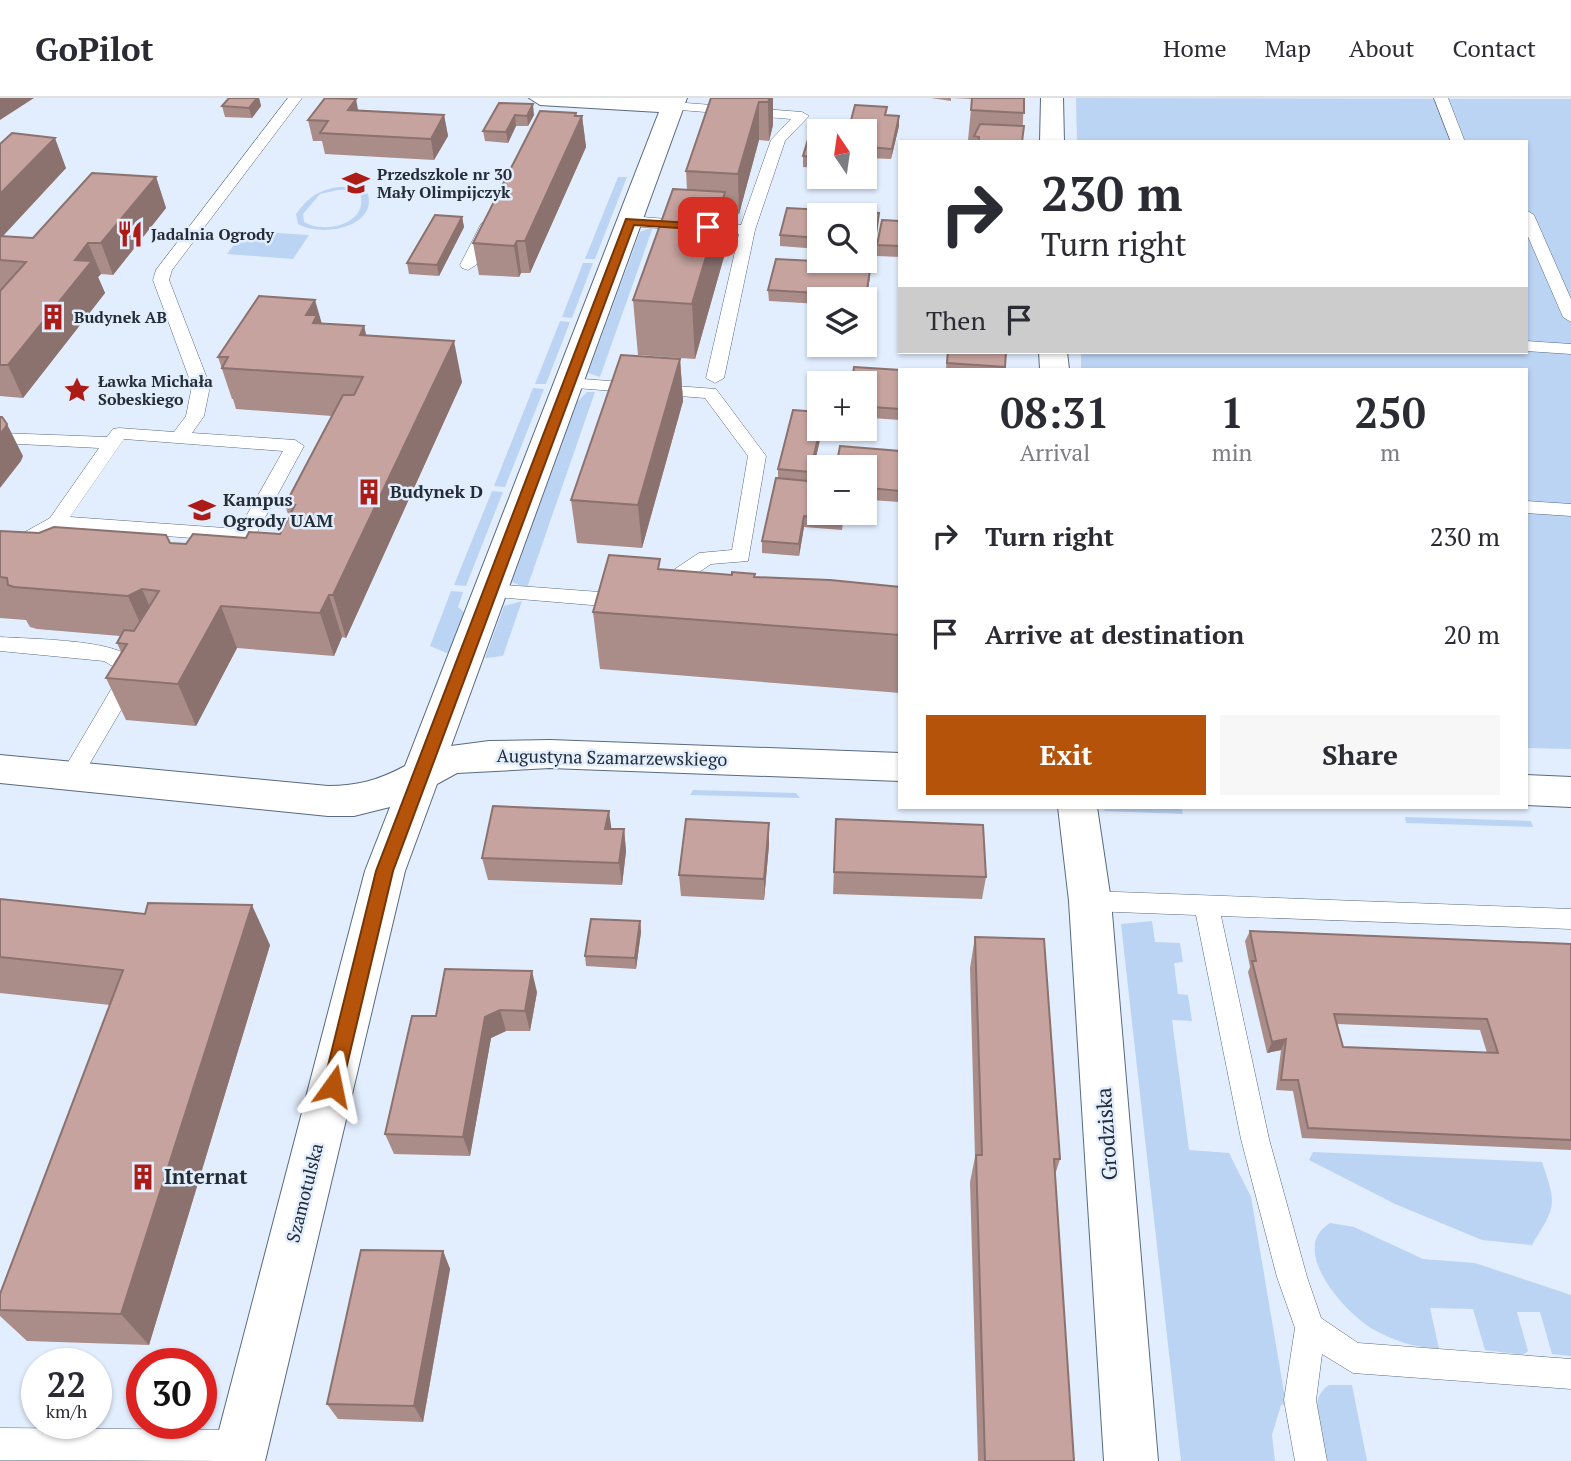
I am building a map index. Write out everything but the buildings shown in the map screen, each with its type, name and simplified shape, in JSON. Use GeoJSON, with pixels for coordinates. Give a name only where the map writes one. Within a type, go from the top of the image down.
{"type":"FeatureCollection","features":[{"type":"Feature","properties":{"kind":"street"},"geometry":{"type":"LineString","coordinates":[[1052,98],[1052,140]]}},
{"type":"Feature","properties":{"kind":"street"},"geometry":{"type":"LineString","coordinates":[[544,104],[675,102]]}},
{"type":"Feature","properties":{"kind":"street","name":"Szamotulska"},"geometry":{"type":"LineString","coordinates":[[240,1454],[385,871],[675,102]]}},
{"type":"Feature","properties":{"kind":"street","name":"Augustyna Szamarzewskiego"},"geometry":{"type":"LineString","coordinates":[[0,769],[328,801],[354,801],[390,792],[449,760],[528,754],[898,767]]}},
{"type":"Feature","properties":{"kind":"street"},"geometry":{"type":"LineString","coordinates":[[1528,790],[1571,792]]}},
{"type":"Feature","properties":{"kind":"street","name":"Grodziska"},"geometry":{"type":"LineString","coordinates":[[1077,809],[1090,901],[1131,1461]]}},
{"type":"Feature","properties":{"kind":"lane"},"geometry":{"type":"LineString","coordinates":[[179,438],[195,416],[201,386],[162,288],[164,270],[295,98]]}},
{"type":"Feature","properties":{"kind":"lane"},"geometry":{"type":"LineString","coordinates":[[1441,98],[1457,140]]}},
{"type":"Feature","properties":{"kind":"lane"},"geometry":{"type":"LineString","coordinates":[[675,102],[802,116],[778,140],[747,230],[744,254],[715,378]]}},
{"type":"Feature","properties":{"kind":"lane"},"geometry":{"type":"LineString","coordinates":[[468,265],[497,206]]}},
{"type":"Feature","properties":{"kind":"lane"},"geometry":{"type":"LineString","coordinates":[[1528,220],[1571,317]]}},
{"type":"Feature","properties":{"kind":"lane"},"geometry":{"type":"LineString","coordinates":[[630,221],[747,230]]}},
{"type":"Feature","properties":{"kind":"lane"},"geometry":{"type":"LineString","coordinates":[[1528,346],[1571,349]]}},
{"type":"Feature","properties":{"kind":"lane"},"geometry":{"type":"LineString","coordinates":[[569,383],[710,393],[757,456],[741,556],[706,558],[639,602]]}},
{"type":"Feature","properties":{"kind":"lane"},"geometry":{"type":"LineString","coordinates":[[0,554],[57,523],[119,433],[295,446],[245,536],[57,523]]}},
{"type":"Feature","properties":{"kind":"lane"},"geometry":{"type":"LineString","coordinates":[[0,438],[112,443]]}},
{"type":"Feature","properties":{"kind":"lane"},"geometry":{"type":"LineString","coordinates":[[1528,507],[1571,510]]}},
{"type":"Feature","properties":{"kind":"lane"},"geometry":{"type":"LineString","coordinates":[[491,591],[639,602],[664,608]]}},
{"type":"Feature","properties":{"kind":"lane"},"geometry":{"type":"LineString","coordinates":[[0,644],[109,654],[124,663],[127,681],[71,776]]}},
{"type":"Feature","properties":{"kind":"lane"},"geometry":{"type":"LineString","coordinates":[[1090,901],[1571,919]]}},
{"type":"Feature","properties":{"kind":"lane"},"geometry":{"type":"LineString","coordinates":[[1206,904],[1255,1139],[1293,1278],[1310,1328],[1300,1400],[1311,1461]]}},
{"type":"Feature","properties":{"kind":"lane"},"geometry":{"type":"LineString","coordinates":[[1310,1328],[1353,1358],[1571,1374]]}},
{"type":"Feature","properties":{"kind":"lane"},"geometry":{"type":"LineString","coordinates":[[0,1444],[240,1454]]}},
{"type":"Feature","properties":{"kind":"shaded area"},"geometry":{"type":"Polygon","coordinates":[[[1076,98],[1571,99],[1571,749],[1528,748],[1528,368],[1081,368],[1081,354],[1528,354],[1528,140],[1077,140],[1076,98]]]}},
{"type":"Feature","properties":{"kind":"shaded area"},"geometry":{"type":"Polygon","coordinates":[[[618,177],[627,177],[595,259],[585,259],[618,177]]]}},
{"type":"Feature","properties":{"kind":"shaded area"},"geometry":{"type":"Polygon","coordinates":[[[354,187],[368,194],[369,205],[364,215],[345,227],[333,229],[320,230],[298,224],[296,214],[305,203],[314,195],[332,188],[354,187]],[[351,190],[320,194],[303,214],[304,222],[312,226],[332,227],[350,220],[361,206],[361,196],[351,190]]]}},
{"type":"Feature","properties":{"kind":"shaded area"},"geometry":{"type":"Polygon","coordinates":[[[653,227],[600,377],[588,373],[640,232],[653,227]]]}},
{"type":"Feature","properties":{"kind":"shaded area"},"geometry":{"type":"Polygon","coordinates":[[[244,231],[309,235],[293,259],[227,254],[244,231]]]}},
{"type":"Feature","properties":{"kind":"shaded area"},"geometry":{"type":"Polygon","coordinates":[[[583,263],[593,263],[572,318],[562,317],[583,263]]]}},
{"type":"Feature","properties":{"kind":"shaded area"},"geometry":{"type":"Polygon","coordinates":[[[560,321],[570,322],[546,384],[535,384],[560,321]]]}},
{"type":"Feature","properties":{"kind":"shaded area"},"geometry":{"type":"Polygon","coordinates":[[[533,388],[544,389],[505,487],[494,486],[533,388]]]}},
{"type":"Feature","properties":{"kind":"shaded area"},"geometry":{"type":"Polygon","coordinates":[[[587,392],[595,392],[527,588],[512,582],[577,402],[587,392]]]}},
{"type":"Feature","properties":{"kind":"shaded area"},"geometry":{"type":"Polygon","coordinates":[[[492,491],[503,492],[466,586],[454,585],[492,491]]]}},
{"type":"Feature","properties":{"kind":"shaded area"},"geometry":{"type":"Polygon","coordinates":[[[451,591],[463,592],[458,607],[465,613],[449,654],[430,646],[451,591]]]}},
{"type":"Feature","properties":{"kind":"shaded area"},"geometry":{"type":"Polygon","coordinates":[[[522,601],[503,656],[485,658],[504,606],[522,601]]]}},
{"type":"Feature","properties":{"kind":"shaded area"},"geometry":{"type":"Polygon","coordinates":[[[693,790],[796,793],[800,798],[690,795],[693,790]]]}},
{"type":"Feature","properties":{"kind":"shaded area"},"geometry":{"type":"Polygon","coordinates":[[[1182,809],[1183,814],[1103,811],[1182,809]]]}},
{"type":"Feature","properties":{"kind":"shaded area"},"geometry":{"type":"Polygon","coordinates":[[[1405,817],[1531,821],[1533,827],[1406,823],[1405,817]]]}},
{"type":"Feature","properties":{"kind":"shaded area"},"geometry":{"type":"Polygon","coordinates":[[[1152,921],[1155,942],[1180,943],[1183,962],[1174,963],[1178,994],[1188,995],[1192,1021],[1172,1020],[1189,1150],[1229,1153],[1251,1197],[1286,1404],[1281,1405],[1272,1435],[1275,1461],[1181,1461],[1121,924],[1152,921]]]}},
{"type":"Feature","properties":{"kind":"shaded area"},"geometry":{"type":"Polygon","coordinates":[[[1313,1152],[1542,1162],[1552,1205],[1546,1222],[1532,1245],[1482,1240],[1395,1204],[1309,1160],[1313,1152]]]}},
{"type":"Feature","properties":{"kind":"shaded area"},"geometry":{"type":"Polygon","coordinates":[[[1330,1223],[1354,1227],[1423,1259],[1475,1263],[1571,1295],[1571,1356],[1552,1354],[1540,1312],[1517,1312],[1528,1351],[1523,1355],[1485,1350],[1473,1309],[1430,1308],[1439,1349],[1404,1343],[1379,1333],[1360,1320],[1335,1295],[1317,1263],[1315,1248],[1318,1234],[1330,1223]]]}},
{"type":"Feature","properties":{"kind":"shaded area"},"geometry":{"type":"Polygon","coordinates":[[[1329,1385],[1352,1385],[1367,1461],[1326,1461],[1316,1410],[1322,1392],[1329,1385]]]}},
{"type":"Feature","properties":{"kind":"place","name":"Przedszkole nr 30 Mały Olimpijczyk"},"geometry":{"type":"Point","coordinates":[356,183]}},
{"type":"Feature","properties":{"kind":"place","name":"Jadalnia Ogrody"},"geometry":{"type":"Point","coordinates":[130,234]}},
{"type":"Feature","properties":{"kind":"place","name":"Budynek AB"},"geometry":{"type":"Point","coordinates":[53,317]}},
{"type":"Feature","properties":{"kind":"place","name":"Ławka Michała Sobeskiego"},"geometry":{"type":"Point","coordinates":[77,390]}},
{"type":"Feature","properties":{"kind":"place","name":"Budynek D"},"geometry":{"type":"Point","coordinates":[369,492]}},
{"type":"Feature","properties":{"kind":"place","name":"Kampus Ogrody UAM"},"geometry":{"type":"Point","coordinates":[202,510]}},
{"type":"Feature","properties":{"kind":"place","name":"Internat"},"geometry":{"type":"Point","coordinates":[143,1177]}},
{"type":"Feature","properties":{"kind":"route"},"geometry":{"type":"LineString","coordinates":[[333,1086],[364,947],[385,871],[630,221],[708,227]]}}]}
